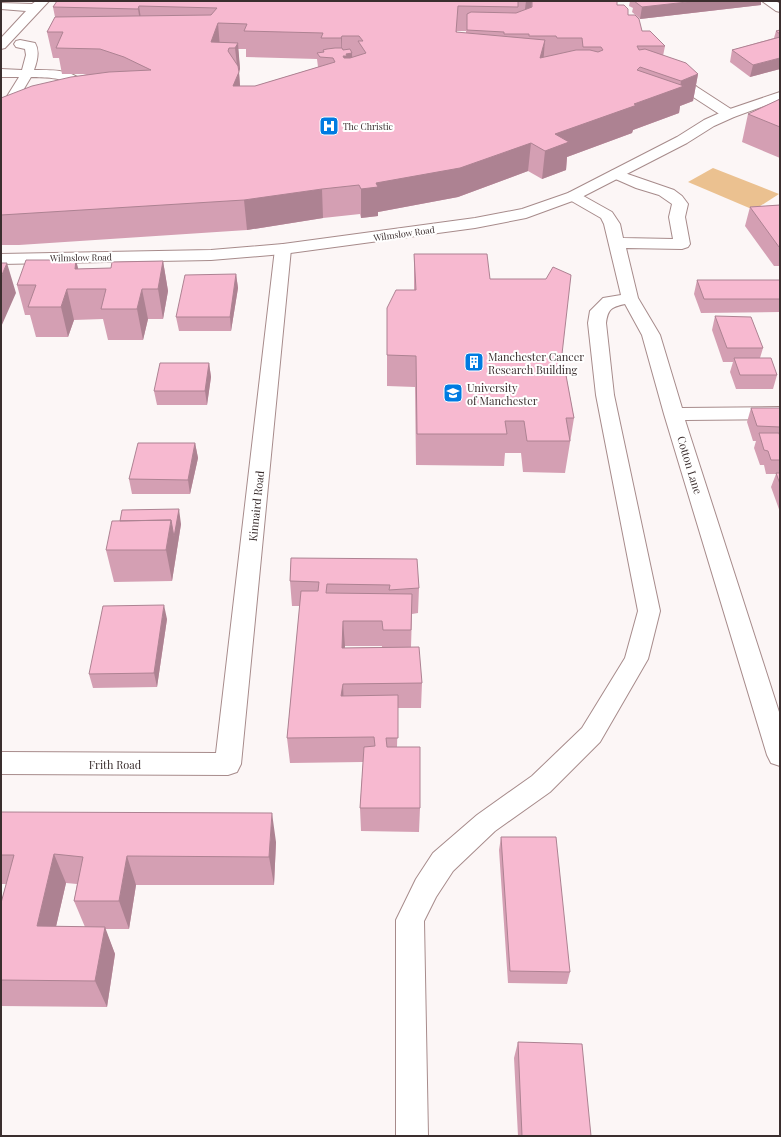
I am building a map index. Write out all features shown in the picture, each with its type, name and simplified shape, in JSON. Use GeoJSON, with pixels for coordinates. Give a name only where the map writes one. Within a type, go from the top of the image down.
{"type":"FeatureCollection","features":[{"type":"Feature","properties":{"kind":"street"},"geometry":{"type":"LineString","coordinates":[[768,1],[780,9]]}},
{"type":"Feature","properties":{"kind":"street"},"geometry":{"type":"LineString","coordinates":[[1,6],[39,4]]}},
{"type":"Feature","properties":{"kind":"street"},"geometry":{"type":"LineString","coordinates":[[2,44],[39,4]]}},
{"type":"Feature","properties":{"kind":"street"},"geometry":{"type":"LineString","coordinates":[[20,44],[40,39]]}},
{"type":"Feature","properties":{"kind":"street"},"geometry":{"type":"LineString","coordinates":[[1,122],[8,116],[33,54],[31,46],[20,44],[2,44]]}},
{"type":"Feature","properties":{"kind":"street"},"geometry":{"type":"LineString","coordinates":[[663,64],[692,90],[728,114]]}},
{"type":"Feature","properties":{"kind":"street"},"geometry":{"type":"LineString","coordinates":[[1,73],[54,74],[71,78],[79,85],[74,92],[54,101]]}},
{"type":"Feature","properties":{"kind":"street","name":"Wilmslow Road"},"geometry":{"type":"LineString","coordinates":[[1,259],[211,255],[283,248],[475,223],[526,213],[573,196],[728,114],[780,96]]}},
{"type":"Feature","properties":{"kind":"street"},"geometry":{"type":"LineString","coordinates":[[616,174],[644,186],[669,193],[676,198],[680,204],[678,217],[682,244],[616,243]]}},
{"type":"Feature","properties":{"kind":"street","name":"Cotton Lane"},"geometry":{"type":"LineString","coordinates":[[573,196],[606,215],[612,224],[630,298],[651,335],[674,414],[780,755]]}},
{"type":"Feature","properties":{"kind":"street","name":"Kinnaird Road"},"geometry":{"type":"LineString","coordinates":[[228,764],[283,248]]}},
{"type":"Feature","properties":{"kind":"street"},"geometry":{"type":"LineString","coordinates":[[412,1136],[410,920],[426,888],[443,862],[486,823],[541,784],[591,735],[636,659],[649,611],[604,395],[597,323],[599,311],[609,302],[630,298]]}},
{"type":"Feature","properties":{"kind":"street"},"geometry":{"type":"LineString","coordinates":[[674,414],[780,412]]}},
{"type":"Feature","properties":{"kind":"street","name":"Frith Road"},"geometry":{"type":"LineString","coordinates":[[1,763],[228,764]]}},
{"type":"Feature","properties":{"kind":"shaded area"},"geometry":{"type":"Polygon","coordinates":[[[713,168],[779,194],[754,210],[688,182],[713,168]]]}},
{"type":"Feature","properties":{"kind":"building","name":"The Christie"},"geometry":{"type":"Polygon","coordinates":[[[57,1],[518,1],[518,7],[458,6],[456,32],[545,40],[540,58],[576,50],[590,50],[598,52],[603,50],[601,47],[583,47],[582,38],[557,38],[556,36],[529,36],[529,34],[504,34],[504,32],[467,30],[467,14],[471,12],[516,13],[532,7],[532,1],[617,1],[617,5],[624,5],[628,9],[628,15],[635,15],[639,19],[642,31],[650,31],[665,46],[637,46],[639,50],[645,49],[686,63],[698,74],[681,81],[640,67],[637,70],[684,86],[634,104],[637,105],[555,134],[569,142],[545,151],[531,143],[460,168],[376,183],[378,187],[361,189],[359,185],[244,200],[1,215],[1,98],[32,86],[71,77],[109,72],[151,70],[124,57],[100,49],[56,48],[63,32],[47,32],[55,17],[211,15],[217,8],[139,6],[138,9],[53,7],[57,1]],[[218,23],[211,42],[238,43],[235,48],[229,48],[228,51],[238,66],[239,72],[233,86],[255,86],[335,62],[333,58],[320,57],[317,53],[324,52],[323,50],[327,49],[350,49],[352,53],[346,54],[347,56],[343,56],[344,58],[350,58],[366,53],[358,41],[363,41],[359,36],[321,38],[323,33],[244,31],[247,24],[218,23]]]}},
{"type":"Feature","properties":{"kind":"building"},"geometry":{"type":"Polygon","coordinates":[[[634,1],[696,1],[642,7],[634,1]]]}},
{"type":"Feature","properties":{"kind":"building"},"geometry":{"type":"Polygon","coordinates":[[[780,37],[780,58],[753,65],[732,50],[780,37]]]}},
{"type":"Feature","properties":{"kind":"building"},"geometry":{"type":"Polygon","coordinates":[[[780,99],[780,127],[748,114],[780,99]]]}},
{"type":"Feature","properties":{"kind":"building"},"geometry":{"type":"Polygon","coordinates":[[[780,205],[780,247],[779,247],[750,207],[780,205]]]}},
{"type":"Feature","properties":{"kind":"building","name":"Manchester Cancer Research Building"},"geometry":{"type":"Polygon","coordinates":[[[414,254],[487,254],[490,279],[546,279],[553,267],[571,275],[562,354],[574,418],[566,418],[570,441],[527,441],[524,421],[505,421],[507,434],[417,434],[416,356],[387,355],[387,308],[396,290],[416,290],[414,254]]]}},
{"type":"Feature","properties":{"kind":"building"},"geometry":{"type":"Polygon","coordinates":[[[26,260],[76,260],[75,269],[111,268],[112,262],[163,261],[158,289],[142,289],[137,309],[101,309],[106,289],[67,289],[61,307],[28,307],[36,285],[17,285],[26,260]]]}},
{"type":"Feature","properties":{"kind":"building"},"geometry":{"type":"Polygon","coordinates":[[[1,263],[7,263],[1,277],[1,263]]]}},
{"type":"Feature","properties":{"kind":"building"},"geometry":{"type":"Polygon","coordinates":[[[236,274],[230,317],[176,317],[185,275],[236,274]]]}},
{"type":"Feature","properties":{"kind":"building"},"geometry":{"type":"Polygon","coordinates":[[[697,280],[780,280],[780,299],[704,299],[697,280]]]}},
{"type":"Feature","properties":{"kind":"building"},"geometry":{"type":"Polygon","coordinates":[[[715,316],[751,317],[763,348],[727,348],[715,316]]]}},
{"type":"Feature","properties":{"kind":"building"},"geometry":{"type":"Polygon","coordinates":[[[734,358],[771,358],[777,375],[740,375],[734,358]]]}},
{"type":"Feature","properties":{"kind":"building"},"geometry":{"type":"Polygon","coordinates":[[[160,363],[209,363],[205,391],[154,391],[160,363]]]}},
{"type":"Feature","properties":{"kind":"building"},"geometry":{"type":"Polygon","coordinates":[[[751,408],[780,408],[780,427],[757,426],[751,408]]]}},
{"type":"Feature","properties":{"kind":"building"},"geometry":{"type":"Polygon","coordinates":[[[759,433],[779,433],[780,460],[771,460],[768,451],[764,450],[759,433]]]}},
{"type":"Feature","properties":{"kind":"building"},"geometry":{"type":"Polygon","coordinates":[[[138,443],[195,443],[188,480],[129,479],[138,443]]]}},
{"type":"Feature","properties":{"kind":"building"},"geometry":{"type":"Polygon","coordinates":[[[776,473],[780,473],[780,484],[776,473]]]}},
{"type":"Feature","properties":{"kind":"building"},"geometry":{"type":"Polygon","coordinates":[[[179,509],[174,537],[171,520],[120,521],[122,510],[179,509]]]}},
{"type":"Feature","properties":{"kind":"building"},"geometry":{"type":"Polygon","coordinates":[[[171,520],[166,550],[106,550],[112,521],[171,520]]]}},
{"type":"Feature","properties":{"kind":"building"},"geometry":{"type":"Polygon","coordinates":[[[291,558],[417,559],[419,588],[389,590],[390,585],[327,584],[326,593],[412,594],[411,630],[383,630],[382,621],[343,621],[342,648],[419,647],[422,683],[343,684],[341,696],[398,695],[398,738],[386,738],[387,747],[420,747],[420,808],[360,808],[364,747],[375,746],[374,737],[287,738],[301,591],[318,591],[319,582],[290,581],[291,558]]]}},
{"type":"Feature","properties":{"kind":"building"},"geometry":{"type":"Polygon","coordinates":[[[164,605],[154,673],[89,674],[103,606],[164,605]]]}},
{"type":"Feature","properties":{"kind":"building"},"geometry":{"type":"Polygon","coordinates":[[[1,812],[272,813],[269,857],[127,856],[119,901],[74,901],[83,857],[54,854],[37,926],[105,927],[95,981],[1,980],[1,903],[14,855],[1,855],[1,812]]]}},
{"type":"Feature","properties":{"kind":"building"},"geometry":{"type":"Polygon","coordinates":[[[501,837],[556,837],[570,972],[510,971],[501,837]]]}},
{"type":"Feature","properties":{"kind":"building"},"geometry":{"type":"Polygon","coordinates":[[[518,1042],[582,1044],[591,1136],[522,1136],[518,1042]]]}},
{"type":"Feature","properties":{"kind":"place","name":"The Christie"},"geometry":{"type":"Point","coordinates":[329,126]}},
{"type":"Feature","properties":{"kind":"place","name":"Manchester Cancer Research Building"},"geometry":{"type":"Point","coordinates":[474,362]}},
{"type":"Feature","properties":{"kind":"place","name":"University of Manchester"},"geometry":{"type":"Point","coordinates":[453,393]}}]}
